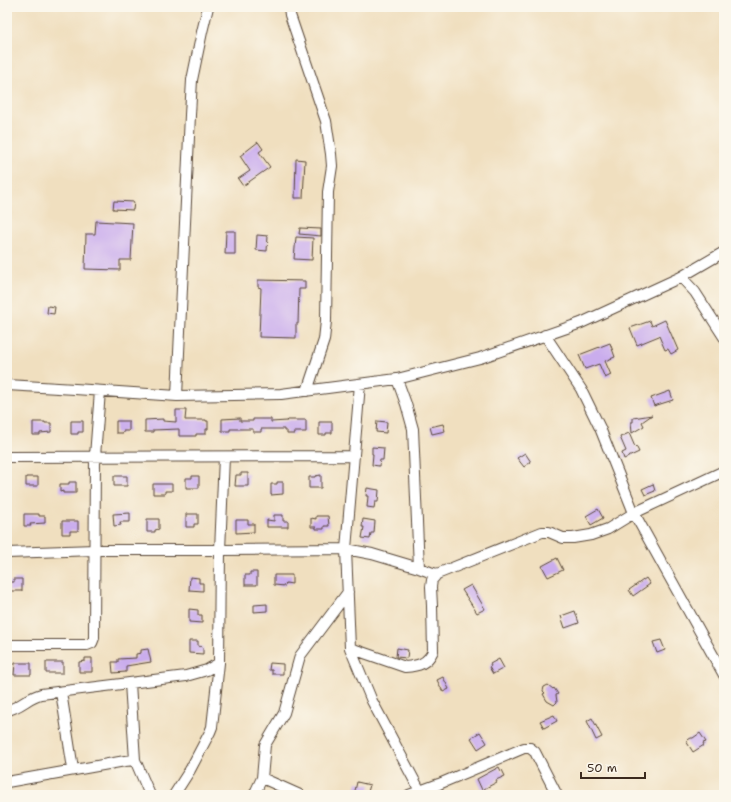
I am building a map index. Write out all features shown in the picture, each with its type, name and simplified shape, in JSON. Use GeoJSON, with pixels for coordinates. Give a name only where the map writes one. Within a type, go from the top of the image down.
{"type":"FeatureCollection","features":[{"type":"Feature","properties":{"kind":"street"},"geometry":{"type":"LineString","coordinates":[[177,396],[192,87],[208,7]]}},
{"type":"Feature","properties":{"kind":"street"},"geometry":{"type":"LineString","coordinates":[[289,7],[290,15],[326,121],[332,154],[332,166],[328,192],[325,334],[307,391]]}},
{"type":"Feature","properties":{"kind":"street"},"geometry":{"type":"LineString","coordinates":[[7,385],[177,396],[281,394],[397,379],[480,358],[581,323],[681,277],[724,252]]}},
{"type":"Feature","properties":{"kind":"street"},"geometry":{"type":"LineString","coordinates":[[681,277],[695,292],[724,336]]}},
{"type":"Feature","properties":{"kind":"street"},"geometry":{"type":"LineString","coordinates":[[546,335],[581,389],[600,428],[634,513],[724,675]]}},
{"type":"Feature","properties":{"kind":"street"},"geometry":{"type":"LineString","coordinates":[[397,379],[413,429],[420,568]]}},
{"type":"Feature","properties":{"kind":"street"},"geometry":{"type":"LineString","coordinates":[[360,384],[346,549],[350,648],[372,701],[420,791]]}},
{"type":"Feature","properties":{"kind":"street"},"geometry":{"type":"LineString","coordinates":[[7,645],[87,645],[92,643],[94,638],[95,456],[100,391]]}},
{"type":"Feature","properties":{"kind":"street"},"geometry":{"type":"LineString","coordinates":[[7,457],[354,456]]}},
{"type":"Feature","properties":{"kind":"street"},"geometry":{"type":"LineString","coordinates":[[174,795],[190,770],[212,727],[219,663],[220,550],[224,457]]}},
{"type":"Feature","properties":{"kind":"street"},"geometry":{"type":"LineString","coordinates":[[350,648],[405,667],[426,662],[430,658],[433,651],[431,587],[432,580],[437,574],[542,532],[549,532],[563,538],[573,538],[608,530],[634,513],[724,471]]}},
{"type":"Feature","properties":{"kind":"street"},"geometry":{"type":"LineString","coordinates":[[7,553],[94,550],[346,549],[372,554],[437,574]]}},
{"type":"Feature","properties":{"kind":"street"},"geometry":{"type":"LineString","coordinates":[[254,795],[262,778],[265,745],[282,717],[300,656],[348,592]]}},
{"type":"Feature","properties":{"kind":"street"},"geometry":{"type":"LineString","coordinates":[[7,710],[15,708],[35,696],[186,676],[207,670],[219,663]]}},
{"type":"Feature","properties":{"kind":"street"},"geometry":{"type":"LineString","coordinates":[[130,683],[135,760],[150,795]]}},
{"type":"Feature","properties":{"kind":"street"},"geometry":{"type":"LineString","coordinates":[[61,692],[73,769]]}},
{"type":"Feature","properties":{"kind":"street"},"geometry":{"type":"LineString","coordinates":[[410,795],[524,748],[530,748],[535,752],[557,795]]}},
{"type":"Feature","properties":{"kind":"street"},"geometry":{"type":"LineString","coordinates":[[7,782],[73,769],[135,760]]}},
{"type":"Feature","properties":{"kind":"street"},"geometry":{"type":"LineString","coordinates":[[262,778],[300,795]]}},
{"type":"Feature","properties":{"kind":"building"},"geometry":{"type":"Polygon","coordinates":[[[258,142],[263,149],[259,152],[270,167],[243,186],[238,179],[250,171],[240,156],[258,142]]]}},
{"type":"Feature","properties":{"kind":"building"},"geometry":{"type":"Polygon","coordinates":[[[296,159],[305,160],[303,198],[295,198],[296,159]]]}},
{"type":"Feature","properties":{"kind":"building"},"geometry":{"type":"Polygon","coordinates":[[[114,201],[134,202],[133,210],[113,209],[114,201]]]}},
{"type":"Feature","properties":{"kind":"building"},"geometry":{"type":"Polygon","coordinates":[[[96,221],[133,223],[131,260],[120,260],[120,270],[85,269],[86,234],[95,234],[96,221]]]}},
{"type":"Feature","properties":{"kind":"building"},"geometry":{"type":"Polygon","coordinates":[[[300,228],[321,229],[321,236],[299,234],[300,228]]]}},
{"type":"Feature","properties":{"kind":"building"},"geometry":{"type":"Polygon","coordinates":[[[226,231],[235,231],[235,254],[225,254],[226,231]]]}},
{"type":"Feature","properties":{"kind":"building"},"geometry":{"type":"Polygon","coordinates":[[[257,235],[268,236],[267,251],[256,250],[257,235]]]}},
{"type":"Feature","properties":{"kind":"building"},"geometry":{"type":"Polygon","coordinates":[[[296,237],[313,238],[312,260],[294,259],[296,237]]]}},
{"type":"Feature","properties":{"kind":"building"},"geometry":{"type":"Polygon","coordinates":[[[258,280],[305,281],[305,289],[299,289],[296,338],[259,337],[261,288],[258,287],[258,280]]]}},
{"type":"Feature","properties":{"kind":"building"},"geometry":{"type":"Polygon","coordinates":[[[48,306],[55,307],[54,314],[47,313],[48,306]]]}},
{"type":"Feature","properties":{"kind":"building"},"geometry":{"type":"Polygon","coordinates":[[[665,320],[678,350],[671,354],[668,349],[665,350],[659,336],[637,345],[630,328],[650,321],[652,326],[665,320]]]}},
{"type":"Feature","properties":{"kind":"building"},"geometry":{"type":"Polygon","coordinates":[[[610,343],[615,357],[605,361],[611,375],[605,378],[599,364],[585,369],[579,355],[610,343]]]}},
{"type":"Feature","properties":{"kind":"building"},"geometry":{"type":"Polygon","coordinates":[[[670,391],[673,400],[654,406],[651,398],[670,391]]]}},
{"type":"Feature","properties":{"kind":"building"},"geometry":{"type":"Polygon","coordinates":[[[176,410],[186,410],[185,420],[208,421],[208,429],[206,429],[206,434],[196,434],[196,436],[179,436],[179,429],[153,430],[153,432],[145,432],[145,420],[163,419],[163,421],[176,422],[176,410]]]}},
{"type":"Feature","properties":{"kind":"building"},"geometry":{"type":"Polygon","coordinates":[[[652,415],[642,422],[644,426],[632,433],[631,422],[633,422],[633,418],[652,415]]]}},
{"type":"Feature","properties":{"kind":"building"},"geometry":{"type":"Polygon","coordinates":[[[240,418],[240,421],[271,419],[271,422],[306,420],[306,432],[294,432],[294,434],[287,434],[287,431],[284,431],[284,429],[261,429],[261,432],[253,432],[253,429],[230,429],[230,431],[222,431],[222,419],[240,418]]]}},
{"type":"Feature","properties":{"kind":"building"},"geometry":{"type":"Polygon","coordinates":[[[71,421],[83,421],[83,432],[71,434],[71,421]]]}},
{"type":"Feature","properties":{"kind":"building"},"geometry":{"type":"Polygon","coordinates":[[[116,421],[129,421],[129,431],[116,433],[116,421]]]}},
{"type":"Feature","properties":{"kind":"building"},"geometry":{"type":"Polygon","coordinates":[[[377,421],[387,422],[386,433],[376,432],[377,421]]]}},
{"type":"Feature","properties":{"kind":"building"},"geometry":{"type":"Polygon","coordinates":[[[33,422],[51,423],[51,432],[33,435],[33,422]]]}},
{"type":"Feature","properties":{"kind":"building"},"geometry":{"type":"Polygon","coordinates":[[[319,422],[332,422],[332,433],[319,435],[319,422]]]}},
{"type":"Feature","properties":{"kind":"building"},"geometry":{"type":"Polygon","coordinates":[[[443,424],[445,431],[432,434],[430,427],[443,424]]]}},
{"type":"Feature","properties":{"kind":"building"},"geometry":{"type":"Polygon","coordinates":[[[629,433],[635,447],[636,446],[639,452],[624,459],[622,453],[626,451],[620,437],[629,433]]]}},
{"type":"Feature","properties":{"kind":"building"},"geometry":{"type":"Polygon","coordinates":[[[372,447],[384,448],[383,460],[380,460],[379,466],[372,465],[372,447]]]}},
{"type":"Feature","properties":{"kind":"building"},"geometry":{"type":"Polygon","coordinates":[[[525,453],[531,462],[524,467],[517,458],[525,453]]]}},
{"type":"Feature","properties":{"kind":"building"},"geometry":{"type":"Polygon","coordinates":[[[241,473],[248,473],[248,486],[235,486],[236,475],[241,475],[241,473]]]}},
{"type":"Feature","properties":{"kind":"building"},"geometry":{"type":"Polygon","coordinates":[[[321,475],[321,488],[309,488],[309,477],[321,475]]]}},
{"type":"Feature","properties":{"kind":"building"},"geometry":{"type":"Polygon","coordinates":[[[114,476],[127,476],[127,486],[114,486],[114,476]]]}},
{"type":"Feature","properties":{"kind":"building"},"geometry":{"type":"Polygon","coordinates":[[[192,476],[199,476],[199,488],[186,488],[186,478],[192,478],[192,476]]]}},
{"type":"Feature","properties":{"kind":"building"},"geometry":{"type":"Polygon","coordinates":[[[26,477],[38,477],[38,486],[26,486],[26,477]]]}},
{"type":"Feature","properties":{"kind":"building"},"geometry":{"type":"Polygon","coordinates":[[[69,482],[76,482],[76,493],[60,492],[60,484],[69,484],[69,482]]]}},
{"type":"Feature","properties":{"kind":"building"},"geometry":{"type":"Polygon","coordinates":[[[277,482],[283,482],[283,494],[271,495],[271,484],[277,484],[277,482]]]}},
{"type":"Feature","properties":{"kind":"building"},"geometry":{"type":"Polygon","coordinates":[[[153,484],[172,484],[172,491],[165,491],[165,494],[153,494],[153,484]]]}},
{"type":"Feature","properties":{"kind":"building"},"geometry":{"type":"Polygon","coordinates":[[[653,484],[655,491],[645,495],[642,489],[653,484]]]}},
{"type":"Feature","properties":{"kind":"building"},"geometry":{"type":"Polygon","coordinates":[[[367,488],[379,490],[378,502],[375,502],[374,508],[367,507],[367,488]]]}},
{"type":"Feature","properties":{"kind":"building"},"geometry":{"type":"Polygon","coordinates":[[[598,509],[603,518],[591,525],[586,516],[598,509]]]}},
{"type":"Feature","properties":{"kind":"building"},"geometry":{"type":"Polygon","coordinates":[[[130,513],[130,522],[120,522],[121,525],[114,526],[113,514],[130,513]]]}},
{"type":"Feature","properties":{"kind":"building"},"geometry":{"type":"Polygon","coordinates":[[[24,514],[39,514],[39,516],[45,516],[45,523],[24,526],[24,514]]]}},
{"type":"Feature","properties":{"kind":"building"},"geometry":{"type":"Polygon","coordinates":[[[186,514],[198,514],[198,524],[194,524],[194,527],[186,527],[186,514]]]}},
{"type":"Feature","properties":{"kind":"building"},"geometry":{"type":"Polygon","coordinates":[[[274,515],[283,515],[283,521],[288,521],[288,527],[267,527],[267,520],[274,521],[274,515]]]}},
{"type":"Feature","properties":{"kind":"building"},"geometry":{"type":"Polygon","coordinates":[[[316,516],[328,516],[329,526],[324,526],[324,529],[316,529],[316,527],[311,527],[311,518],[316,519],[316,516]]]}},
{"type":"Feature","properties":{"kind":"building"},"geometry":{"type":"Polygon","coordinates":[[[147,519],[159,519],[159,529],[155,530],[155,532],[147,532],[147,519]]]}},
{"type":"Feature","properties":{"kind":"building"},"geometry":{"type":"Polygon","coordinates":[[[363,519],[375,521],[374,533],[371,533],[370,539],[362,538],[364,527],[362,527],[363,519]]]}},
{"type":"Feature","properties":{"kind":"building"},"geometry":{"type":"Polygon","coordinates":[[[236,520],[248,520],[248,524],[254,524],[254,532],[236,533],[236,520]]]}},
{"type":"Feature","properties":{"kind":"building"},"geometry":{"type":"Polygon","coordinates":[[[62,521],[78,521],[78,531],[70,531],[70,534],[62,534],[62,521]]]}},
{"type":"Feature","properties":{"kind":"building"},"geometry":{"type":"Polygon","coordinates":[[[557,558],[563,570],[548,577],[542,566],[557,558]]]}},
{"type":"Feature","properties":{"kind":"building"},"geometry":{"type":"Polygon","coordinates":[[[250,572],[257,572],[257,585],[245,585],[245,575],[250,575],[250,572]]]}},
{"type":"Feature","properties":{"kind":"building"},"geometry":{"type":"Polygon","coordinates":[[[274,575],[292,575],[292,584],[286,583],[285,586],[274,585],[274,575]]]}},
{"type":"Feature","properties":{"kind":"building"},"geometry":{"type":"Polygon","coordinates":[[[190,577],[199,578],[199,583],[203,583],[203,591],[189,590],[190,577]]]}},
{"type":"Feature","properties":{"kind":"building"},"geometry":{"type":"Polygon","coordinates":[[[646,578],[650,584],[633,596],[629,590],[646,578]]]}},
{"type":"Feature","properties":{"kind":"building"},"geometry":{"type":"Polygon","coordinates":[[[14,579],[22,579],[22,591],[9,591],[9,582],[14,582],[14,579]]]}},
{"type":"Feature","properties":{"kind":"building"},"geometry":{"type":"Polygon","coordinates":[[[471,585],[485,609],[477,613],[462,590],[471,585]]]}},
{"type":"Feature","properties":{"kind":"building"},"geometry":{"type":"Polygon","coordinates":[[[267,604],[267,611],[254,612],[254,605],[267,604]]]}},
{"type":"Feature","properties":{"kind":"building"},"geometry":{"type":"Polygon","coordinates":[[[189,609],[198,610],[198,615],[202,615],[202,623],[189,622],[189,609]]]}},
{"type":"Feature","properties":{"kind":"building"},"geometry":{"type":"Polygon","coordinates":[[[575,611],[579,623],[565,628],[561,616],[575,611]]]}},
{"type":"Feature","properties":{"kind":"building"},"geometry":{"type":"Polygon","coordinates":[[[661,640],[665,650],[657,653],[653,642],[661,640]]]}},
{"type":"Feature","properties":{"kind":"building"},"geometry":{"type":"Polygon","coordinates":[[[189,641],[198,641],[198,646],[203,647],[203,654],[189,653],[189,641]]]}},
{"type":"Feature","properties":{"kind":"building"},"geometry":{"type":"Polygon","coordinates":[[[397,648],[408,650],[407,658],[396,657],[397,648]]]}},
{"type":"Feature","properties":{"kind":"building"},"geometry":{"type":"Polygon","coordinates":[[[148,649],[151,662],[126,666],[126,672],[113,673],[112,662],[118,662],[118,659],[136,658],[136,654],[141,653],[141,650],[148,649]]]}},
{"type":"Feature","properties":{"kind":"building"},"geometry":{"type":"Polygon","coordinates":[[[85,658],[92,658],[92,672],[79,672],[79,662],[85,661],[85,658]]]}},
{"type":"Feature","properties":{"kind":"building"},"geometry":{"type":"Polygon","coordinates":[[[499,659],[504,668],[493,674],[489,667],[491,666],[490,664],[499,659]]]}},
{"type":"Feature","properties":{"kind":"building"},"geometry":{"type":"Polygon","coordinates":[[[46,662],[63,662],[63,673],[46,673],[46,662]]]}},
{"type":"Feature","properties":{"kind":"building"},"geometry":{"type":"Polygon","coordinates":[[[15,663],[31,663],[31,675],[14,675],[15,663]]]}},
{"type":"Feature","properties":{"kind":"building"},"geometry":{"type":"Polygon","coordinates":[[[270,663],[283,664],[283,674],[272,674],[272,670],[269,670],[270,663]]]}},
{"type":"Feature","properties":{"kind":"building"},"geometry":{"type":"Polygon","coordinates":[[[443,677],[449,689],[443,692],[437,680],[443,677]]]}},
{"type":"Feature","properties":{"kind":"building"},"geometry":{"type":"Polygon","coordinates":[[[548,685],[553,689],[554,688],[558,694],[556,695],[557,702],[554,705],[547,701],[543,694],[545,693],[543,691],[544,687],[548,685]]]}},
{"type":"Feature","properties":{"kind":"building"},"geometry":{"type":"Polygon","coordinates":[[[554,715],[557,721],[544,728],[540,721],[554,715]]]}},
{"type":"Feature","properties":{"kind":"building"},"geometry":{"type":"Polygon","coordinates":[[[592,718],[602,737],[596,740],[587,721],[592,718]]]}},
{"type":"Feature","properties":{"kind":"building"},"geometry":{"type":"Polygon","coordinates":[[[480,732],[487,743],[478,749],[471,738],[480,732]]]}},
{"type":"Feature","properties":{"kind":"building"},"geometry":{"type":"Polygon","coordinates":[[[700,733],[706,742],[693,752],[686,741],[700,733]]]}},
{"type":"Feature","properties":{"kind":"building"},"geometry":{"type":"Polygon","coordinates":[[[499,767],[505,776],[496,780],[497,782],[482,790],[477,779],[499,767]]]}},
{"type":"Feature","properties":{"kind":"building"},"geometry":{"type":"Polygon","coordinates":[[[357,782],[370,785],[367,795],[354,795],[357,782]]]}}]}
